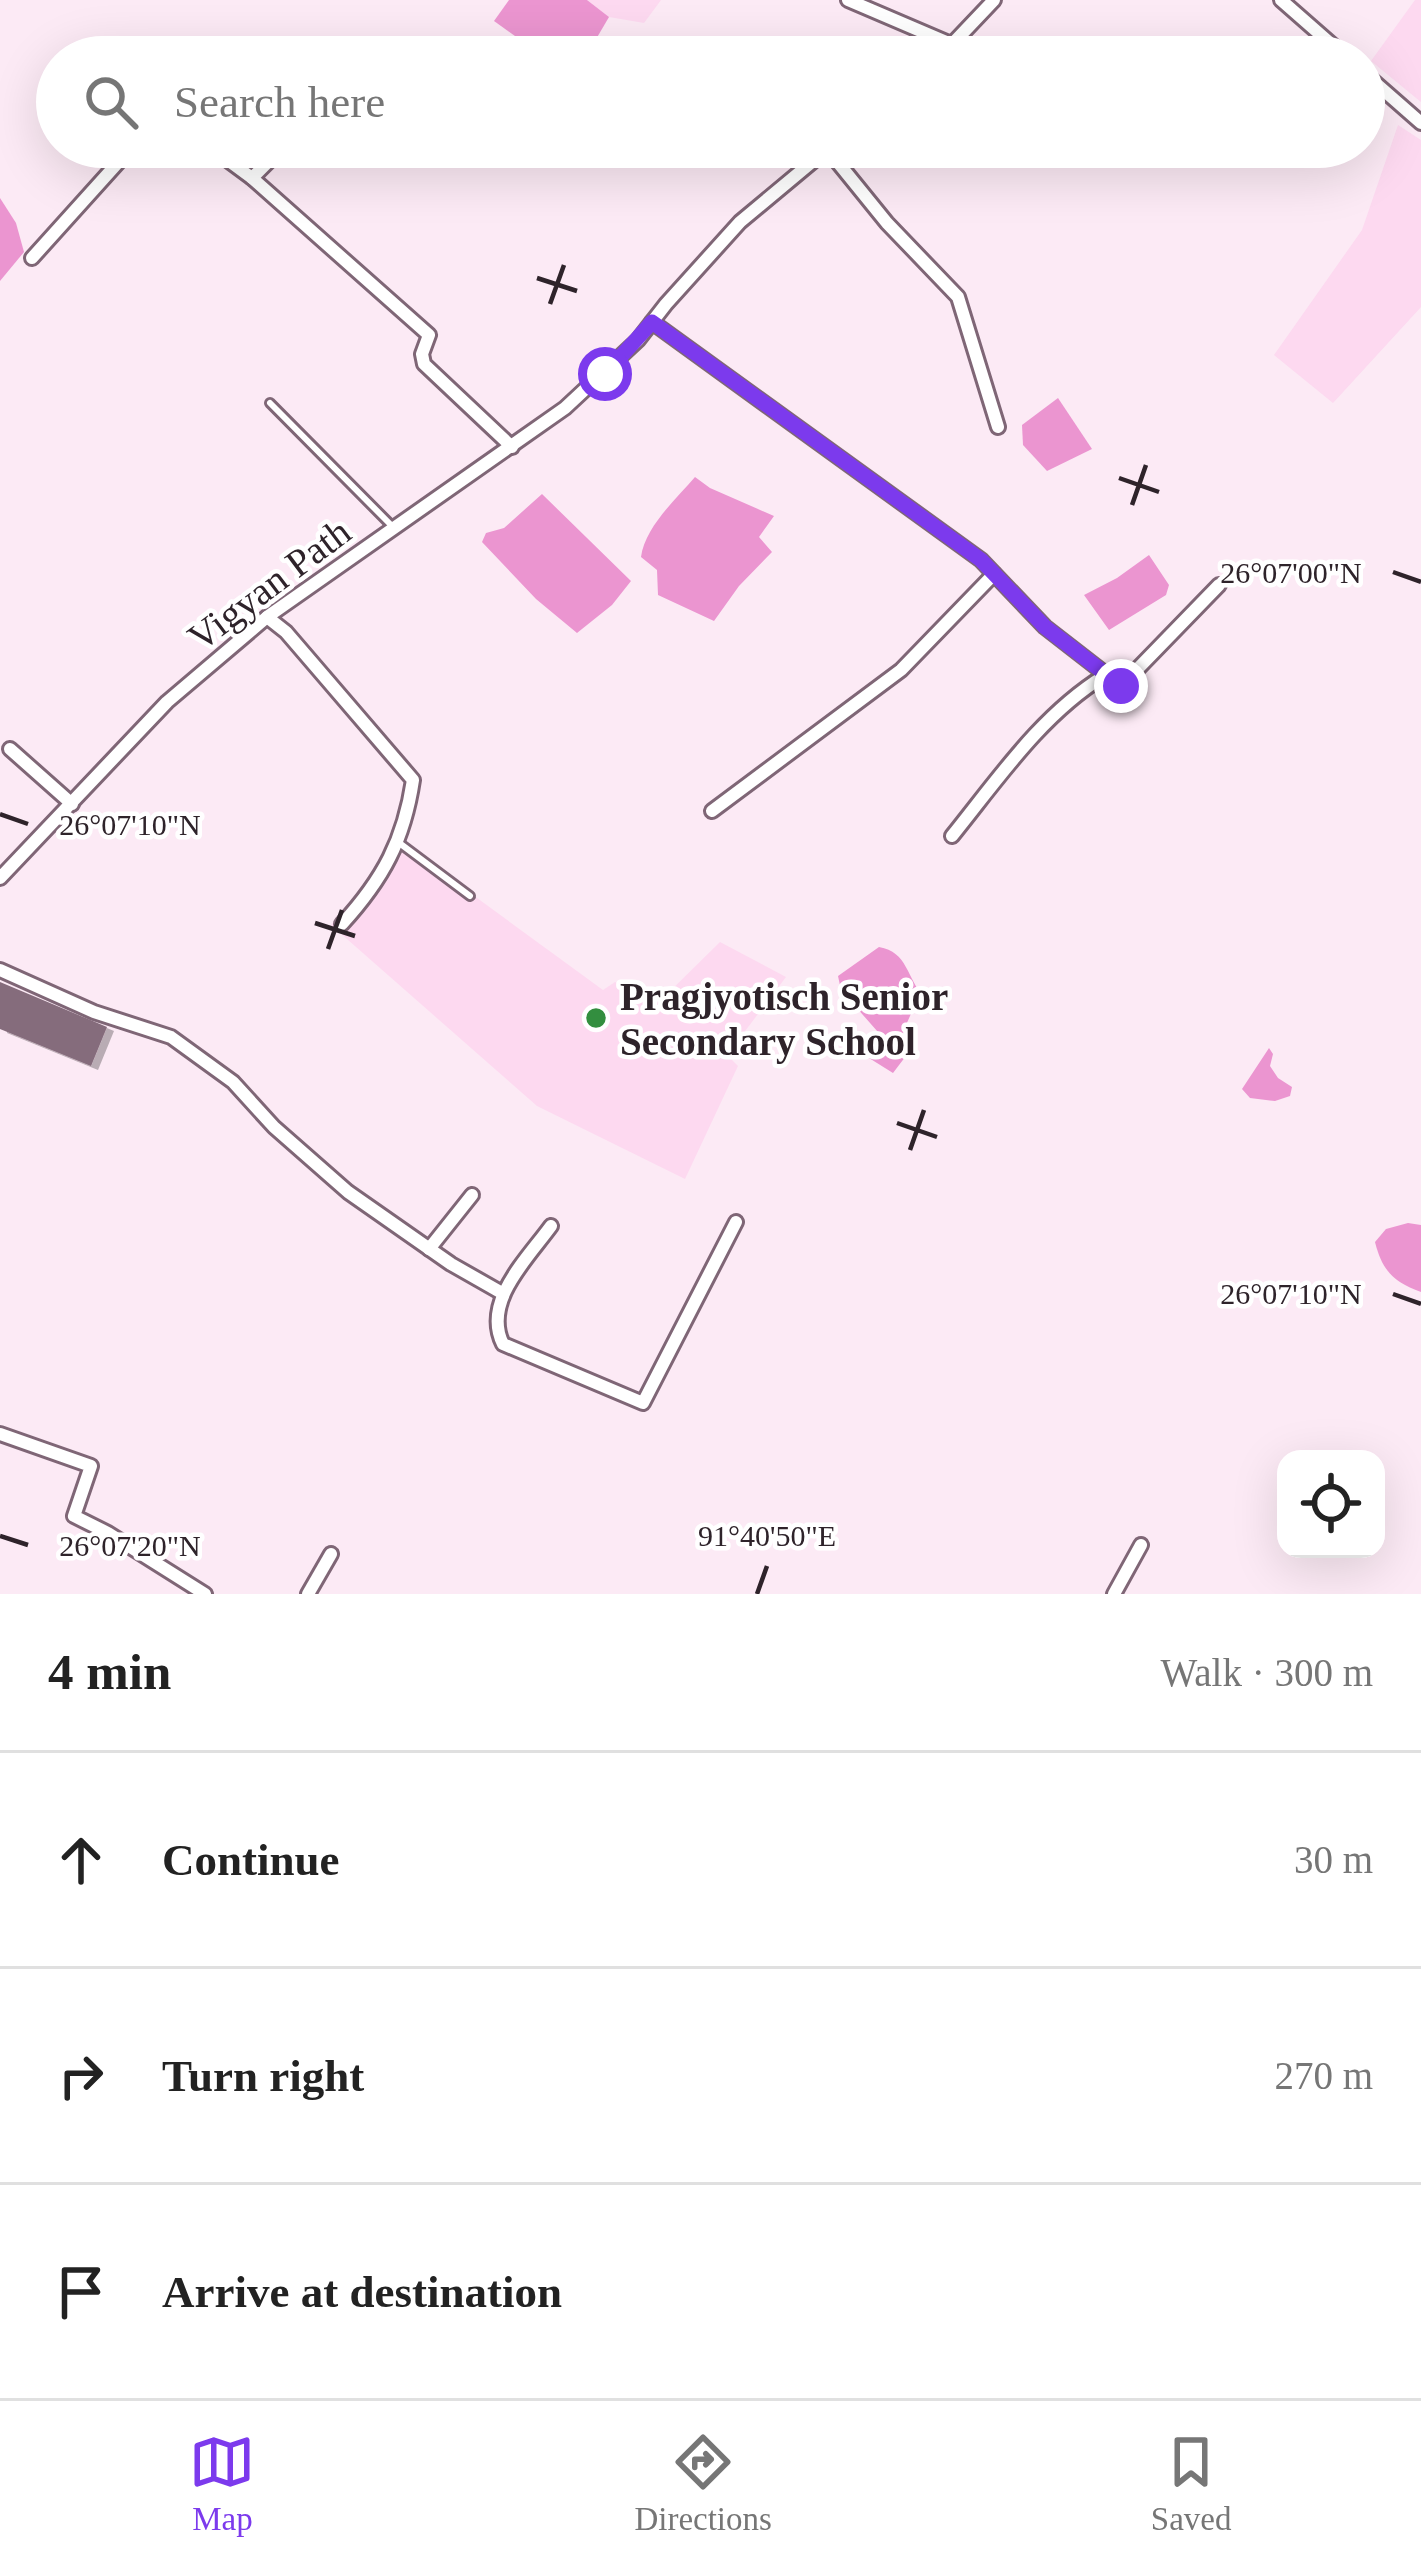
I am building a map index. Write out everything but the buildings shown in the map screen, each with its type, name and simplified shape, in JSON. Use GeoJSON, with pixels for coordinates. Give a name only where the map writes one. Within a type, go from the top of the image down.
{"type":"FeatureCollection","features":[{"type":"Feature","properties":{"kind":"street"},"geometry":{"type":"LineString","coordinates":[[848,0],[932,36]]}},
{"type":"Feature","properties":{"kind":"street"},"geometry":{"type":"LineString","coordinates":[[959,36],[994,0]]}},
{"type":"Feature","properties":{"kind":"street"},"geometry":{"type":"LineString","coordinates":[[1281,0],[1322,36]]}},
{"type":"Feature","properties":{"kind":"street"},"geometry":{"type":"LineString","coordinates":[[1385,91],[1421,123]]}},
{"type":"Feature","properties":{"kind":"street"},"geometry":{"type":"LineString","coordinates":[[32,258],[113,168]]}},
{"type":"Feature","properties":{"kind":"street"},"geometry":{"type":"LineString","coordinates":[[238,168],[429,335],[422,354],[424,364],[512,447]]}},
{"type":"Feature","properties":{"kind":"street"},"geometry":{"type":"LineString","coordinates":[[252,178],[262,168]]}},
{"type":"Feature","properties":{"kind":"street","name":"Vigyan Path"},"geometry":{"type":"LineString","coordinates":[[0,878],[167,701],[267,617],[512,447],[605,374],[740,222],[804,168]]}},
{"type":"Feature","properties":{"kind":"street"},"geometry":{"type":"LineString","coordinates":[[844,168],[887,223],[958,297],[998,427]]}},
{"type":"Feature","properties":{"kind":"street"},"geometry":{"type":"LineString","coordinates":[[652,322],[905,503],[994,574],[1045,627],[1121,686],[1219,585]]}},
{"type":"Feature","properties":{"kind":"street"},"geometry":{"type":"LineString","coordinates":[[712,811],[901,670],[994,574]]}},
{"type":"Feature","properties":{"kind":"street"},"geometry":{"type":"LineString","coordinates":[[267,617],[286,632],[413,780],[405,828],[363,901],[342,924]]}},
{"type":"Feature","properties":{"kind":"street"},"geometry":{"type":"LineString","coordinates":[[952,836],[1027,742],[1104,676]]}},
{"type":"Feature","properties":{"kind":"street"},"geometry":{"type":"LineString","coordinates":[[10,749],[72,804]]}},
{"type":"Feature","properties":{"kind":"street"},"geometry":{"type":"LineString","coordinates":[[0,970],[94,1012],[171,1037],[233,1082],[274,1127],[348,1192],[502,1293]]}},
{"type":"Feature","properties":{"kind":"street"},"geometry":{"type":"LineString","coordinates":[[429,1249],[472,1196]]}},
{"type":"Feature","properties":{"kind":"street"},"geometry":{"type":"LineString","coordinates":[[551,1226],[502,1293],[495,1329],[503,1344],[643,1402],[736,1222]]}},
{"type":"Feature","properties":{"kind":"street"},"geometry":{"type":"LineString","coordinates":[[0,1434],[91,1466],[74,1516],[205,1594]]}},
{"type":"Feature","properties":{"kind":"street"},"geometry":{"type":"LineString","coordinates":[[1114,1594],[1141,1545]]}},
{"type":"Feature","properties":{"kind":"street"},"geometry":{"type":"LineString","coordinates":[[308,1594],[331,1554]]}},
{"type":"Feature","properties":{"kind":"lane"},"geometry":{"type":"LineString","coordinates":[[270,403],[394,529]]}},
{"type":"Feature","properties":{"kind":"lane"},"geometry":{"type":"LineString","coordinates":[[398,842],[470,896]]}},
{"type":"Feature","properties":{"kind":"shaded area"},"geometry":{"type":"Polygon","coordinates":[[[509,0],[587,0],[609,17],[598,36],[515,36],[494,21],[509,0]]]}},
{"type":"Feature","properties":{"kind":"shaded area"},"geometry":{"type":"Polygon","coordinates":[[[587,0],[661,0],[644,23],[609,17],[587,0]]]}},
{"type":"Feature","properties":{"kind":"shaded area"},"geometry":{"type":"Polygon","coordinates":[[[1415,0],[1421,0],[1421,102],[1385,72],[1385,42],[1415,0]]]}},
{"type":"Feature","properties":{"kind":"shaded area"},"geometry":{"type":"Polygon","coordinates":[[[1398,125],[1421,140],[1421,307],[1333,403],[1274,355],[1362,230],[1398,125]]]}},
{"type":"Feature","properties":{"kind":"shaded area"},"geometry":{"type":"Polygon","coordinates":[[[0,198],[16,223],[24,252],[0,281],[0,198]]]}},
{"type":"Feature","properties":{"kind":"shaded area"},"geometry":{"type":"Polygon","coordinates":[[[1058,398],[1092,449],[1047,471],[1023,445],[1022,425],[1058,398]]]}},
{"type":"Feature","properties":{"kind":"shaded area"},"geometry":{"type":"Polygon","coordinates":[[[695,477],[774,516],[759,537],[772,552],[714,621],[658,595],[657,570],[641,557],[655,524],[695,477]]]}},
{"type":"Feature","properties":{"kind":"shaded area"},"geometry":{"type":"Polygon","coordinates":[[[542,494],[631,581],[612,605],[577,633],[536,599],[482,542],[486,533],[504,528],[542,494]]]}},
{"type":"Feature","properties":{"kind":"shaded area"},"geometry":{"type":"Polygon","coordinates":[[[1149,555],[1169,585],[1166,595],[1109,630],[1084,595],[1149,555]]]}},
{"type":"Feature","properties":{"kind":"shaded area","name":"Pragjyotisch Senior Secondary School"},"geometry":{"type":"Polygon","coordinates":[[[392,836],[603,990],[615,982],[657,1004],[720,942],[786,977],[727,1055],[738,1066],[685,1179],[537,1106],[331,925],[368,881],[392,836]]]}},
{"type":"Feature","properties":{"kind":"shaded area"},"geometry":{"type":"Polygon","coordinates":[[[879,947],[896,954],[925,999],[914,1007],[906,1025],[915,1044],[893,1073],[869,1058],[885,1040],[841,990],[838,976],[879,947]]]}},
{"type":"Feature","properties":{"kind":"shaded area"},"geometry":{"type":"Polygon","coordinates":[[[1269,1048],[1273,1054],[1270,1066],[1292,1087],[1290,1096],[1275,1101],[1250,1098],[1242,1089],[1269,1048]]]}},
{"type":"Feature","properties":{"kind":"shaded area"},"geometry":{"type":"Polygon","coordinates":[[[1421,1225],[1421,1292],[1390,1274],[1375,1242],[1386,1229],[1421,1225]]]}},
{"type":"Feature","properties":{"kind":"place","name":"Pragjyotisch Senior Secondary School"},"geometry":{"type":"Point","coordinates":[596,1018]}},
{"type":"Feature","properties":{"kind":"route"},"geometry":{"type":"LineString","coordinates":[[605,374],[652,322],[981,560],[1045,627],[1121,686]]}}]}
